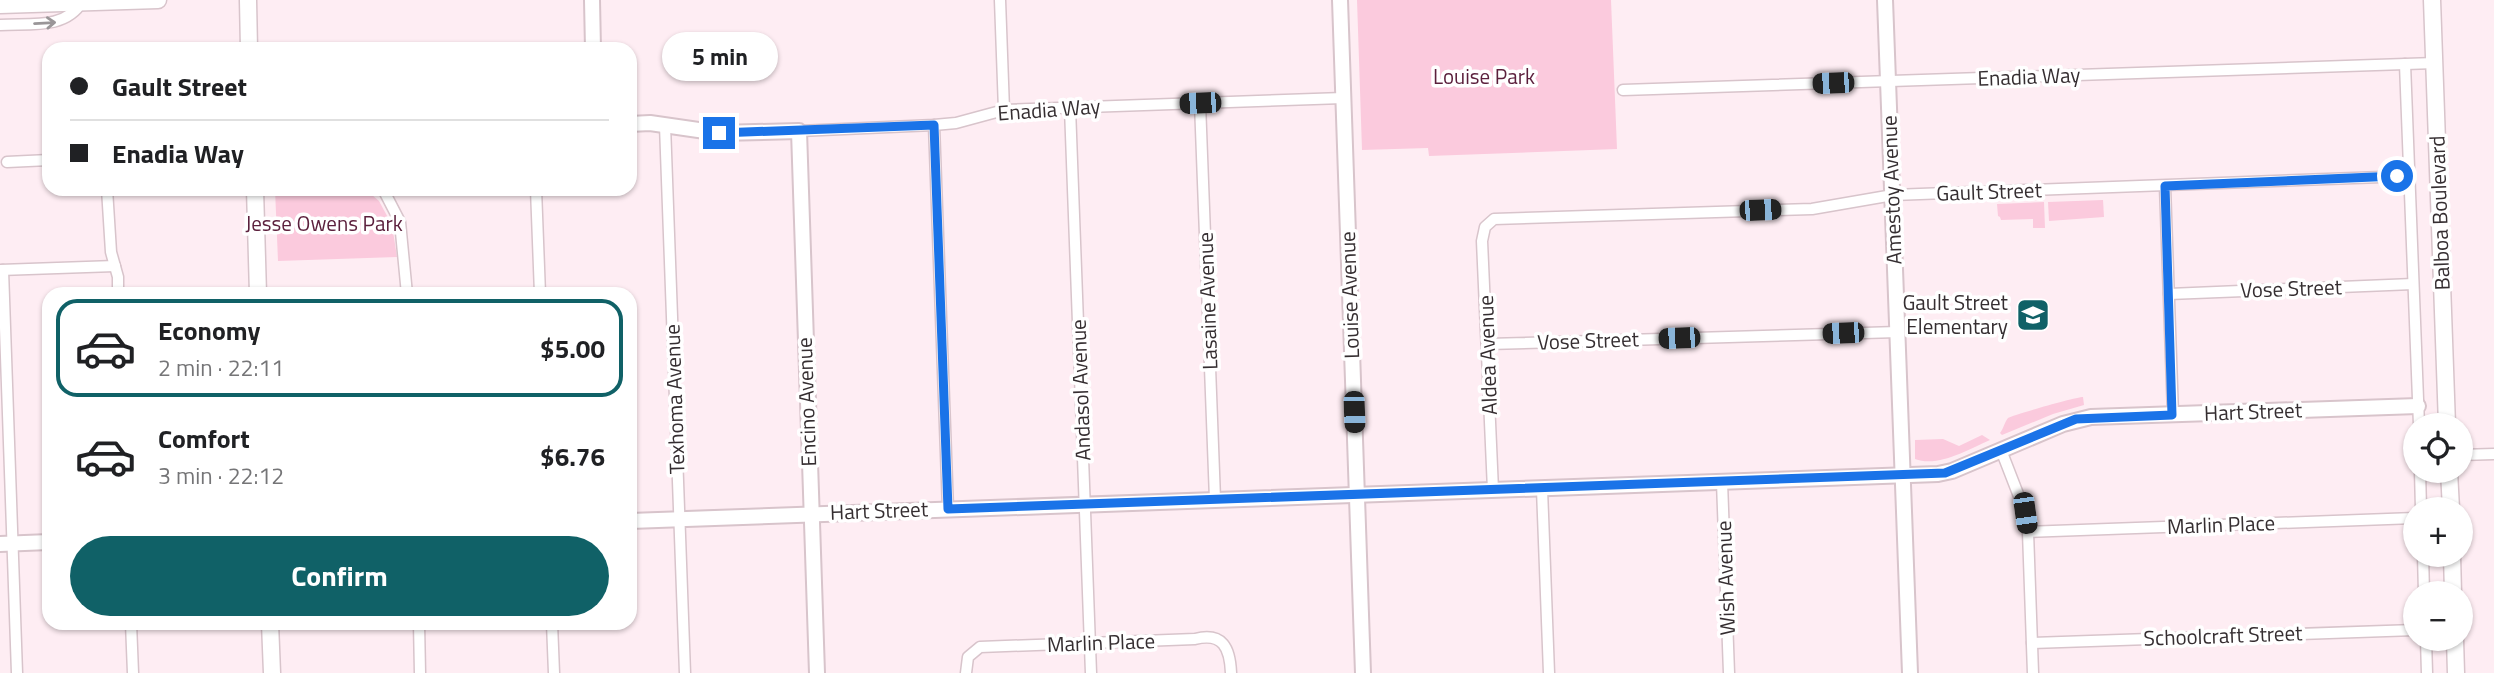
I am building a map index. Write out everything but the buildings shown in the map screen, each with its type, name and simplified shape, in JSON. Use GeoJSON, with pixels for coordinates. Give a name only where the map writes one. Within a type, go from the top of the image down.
{"type":"FeatureCollection","features":[{"type":"Feature","properties":{"kind":"main road"},"geometry":{"type":"LineString","coordinates":[[0,5],[158,0]]}},
{"type":"Feature","properties":{"kind":"main road"},"geometry":{"type":"LineString","coordinates":[[248,0],[249,42]]}},
{"type":"Feature","properties":{"kind":"main road","name":"Balboa Boulevard"},"geometry":{"type":"LineString","coordinates":[[2432,0],[2447,413]]}},
{"type":"Feature","properties":{"kind":"main road"},"geometry":{"type":"LineString","coordinates":[[254,196],[258,287]]}},
{"type":"Feature","properties":{"kind":"main road"},"geometry":{"type":"LineString","coordinates":[[270,630],[272,673]]}},
{"type":"Feature","properties":{"kind":"main road"},"geometry":{"type":"LineString","coordinates":[[2455,651],[2456,673]]}},
{"type":"Feature","properties":{"kind":"street"},"geometry":{"type":"LineString","coordinates":[[592,0],[593,42]]}},
{"type":"Feature","properties":{"kind":"street"},"geometry":{"type":"LineString","coordinates":[[1000,0],[1004,110]]}},
{"type":"Feature","properties":{"kind":"street","name":"Louise Avenue"},"geometry":{"type":"LineString","coordinates":[[1340,0],[1363,673]]}},
{"type":"Feature","properties":{"kind":"street","name":"Amestoy Avenue"},"geometry":{"type":"LineString","coordinates":[[1885,0],[1910,673]]}},
{"type":"Feature","properties":{"kind":"street"},"geometry":{"type":"LineString","coordinates":[[0,25],[57,22],[75,14],[82,2]]}},
{"type":"Feature","properties":{"kind":"street","name":"Enadia Way"},"geometry":{"type":"LineString","coordinates":[[1623,90],[2435,63]]}},
{"type":"Feature","properties":{"kind":"street","name":"Balboa Boulevard"},"geometry":{"type":"LineString","coordinates":[[2405,64],[2418,413]]}},
{"type":"Feature","properties":{"kind":"street","name":"Enadia Way"},"geometry":{"type":"LineString","coordinates":[[637,124],[665,125],[719,133],[799,131],[956,123],[1004,110],[1343,98]]}},
{"type":"Feature","properties":{"kind":"street","name":"Lasaine Avenue"},"geometry":{"type":"LineString","coordinates":[[1200,103],[1215,499]]}},
{"type":"Feature","properties":{"kind":"street","name":"Andasol Avenue"},"geometry":{"type":"LineString","coordinates":[[1070,108],[1091,673]]}},
{"type":"Feature","properties":{"kind":"street","name":"Texhoma Avenue"},"geometry":{"type":"LineString","coordinates":[[665,125],[685,673]]}},
{"type":"Feature","properties":{"kind":"street"},"geometry":{"type":"LineString","coordinates":[[934,125],[948,509]]}},
{"type":"Feature","properties":{"kind":"street","name":"Encino Avenue"},"geometry":{"type":"LineString","coordinates":[[799,131],[817,673]]}},
{"type":"Feature","properties":{"kind":"street"},"geometry":{"type":"LineString","coordinates":[[7,162],[42,160]]}},
{"type":"Feature","properties":{"kind":"street","name":"Gault Street"},"geometry":{"type":"LineString","coordinates":[[1488,222],[1511,216],[1812,209],[1893,195],[2409,176]]}},
{"type":"Feature","properties":{"kind":"street"},"geometry":{"type":"LineString","coordinates":[[2165,186],[2172,415]]}},
{"type":"Feature","properties":{"kind":"street"},"geometry":{"type":"LineString","coordinates":[[107,196],[111,253],[117,287]]}},
{"type":"Feature","properties":{"kind":"street"},"geometry":{"type":"LineString","coordinates":[[387,196],[400,222],[407,287]]}},
{"type":"Feature","properties":{"kind":"street"},"geometry":{"type":"LineString","coordinates":[[536,196],[540,287]]}},
{"type":"Feature","properties":{"kind":"street","name":"Aldea Avenue"},"geometry":{"type":"LineString","coordinates":[[1488,222],[1482,241],[1493,490]]}},
{"type":"Feature","properties":{"kind":"street"},"geometry":{"type":"LineString","coordinates":[[17,673],[6,543],[1,270],[115,266]]}},
{"type":"Feature","properties":{"kind":"street","name":"Vose Street"},"geometry":{"type":"LineString","coordinates":[[2169,294],[2413,284]]}},
{"type":"Feature","properties":{"kind":"street","name":"Vose Street"},"geometry":{"type":"LineString","coordinates":[[1488,344],[1898,332]]}},
{"type":"Feature","properties":{"kind":"street","name":"Hart Street"},"geometry":{"type":"LineString","coordinates":[[637,521],[1945,473],[2076,419],[2418,406]]}},
{"type":"Feature","properties":{"kind":"street"},"geometry":{"type":"LineString","coordinates":[[2001,450],[2021,499],[2028,532],[2033,673]]}},
{"type":"Feature","properties":{"kind":"street"},"geometry":{"type":"LineString","coordinates":[[2473,455],[2494,454]]}},
{"type":"Feature","properties":{"kind":"street","name":"Wish Avenue"},"geometry":{"type":"LineString","coordinates":[[1722,482],[1729,673]]}},
{"type":"Feature","properties":{"kind":"street"},"geometry":{"type":"LineString","coordinates":[[1542,489],[1549,673]]}},
{"type":"Feature","properties":{"kind":"street","name":"Marlin Place"},"geometry":{"type":"LineString","coordinates":[[2028,532],[2403,518]]}},
{"type":"Feature","properties":{"kind":"street"},"geometry":{"type":"LineString","coordinates":[[6,543],[42,542]]}},
{"type":"Feature","properties":{"kind":"street","name":"Schoolcraft Street"},"geometry":{"type":"LineString","coordinates":[[2032,643],[2403,629]]}},
{"type":"Feature","properties":{"kind":"street"},"geometry":{"type":"LineString","coordinates":[[131,630],[133,673]]}},
{"type":"Feature","properties":{"kind":"street"},"geometry":{"type":"LineString","coordinates":[[419,630],[420,673]]}},
{"type":"Feature","properties":{"kind":"street"},"geometry":{"type":"LineString","coordinates":[[552,630],[554,673]]}},
{"type":"Feature","properties":{"kind":"street","name":"Marlin Place"},"geometry":{"type":"LineString","coordinates":[[966,673],[968,657],[980,647],[1204,637],[1220,640],[1226,646],[1231,673]]}},
{"type":"Feature","properties":{"kind":"street"},"geometry":{"type":"LineString","coordinates":[[2426,651],[2427,673]]}},
{"type":"Feature","properties":{"kind":"green space","name":"Louise Park"},"geometry":{"type":"Polygon","coordinates":[[[1357,0],[1611,0],[1617,149],[1429,156],[1428,148],[1362,150],[1357,0]]]}},
{"type":"Feature","properties":{"kind":"green space","name":"Jesse Owens Park"},"geometry":{"type":"Polygon","coordinates":[[[275,196],[373,196],[379,201],[392,225],[397,257],[278,261],[275,196]]]}},
{"type":"Feature","properties":{"kind":"green space"},"geometry":{"type":"Polygon","coordinates":[[[2103,200],[2104,217],[2049,221],[2048,202],[2103,200]]]}},
{"type":"Feature","properties":{"kind":"green space"},"geometry":{"type":"Polygon","coordinates":[[[2044,202],[2045,228],[2033,228],[2033,219],[2001,220],[1998,216],[1997,204],[2044,202]]]}},
{"type":"Feature","properties":{"kind":"green space"},"geometry":{"type":"Polygon","coordinates":[[[2083,397],[2084,405],[2053,414],[2002,435],[2000,433],[2008,418],[2083,397]]]}},
{"type":"Feature","properties":{"kind":"green space"},"geometry":{"type":"Polygon","coordinates":[[[1982,435],[1990,440],[1953,456],[1933,461],[1915,459],[1915,440],[1943,439],[1959,446],[1982,435]]]}},
{"type":"Feature","properties":{"kind":"place","name":"Gault Street Elementary"},"geometry":{"type":"Point","coordinates":[2033,315]}},
{"type":"Feature","properties":{"kind":"route"},"geometry":{"type":"LineString","coordinates":[[719,133],[934,125],[948,509],[1945,473],[2076,419],[2172,415],[2165,186],[2397,176]]}}]}
